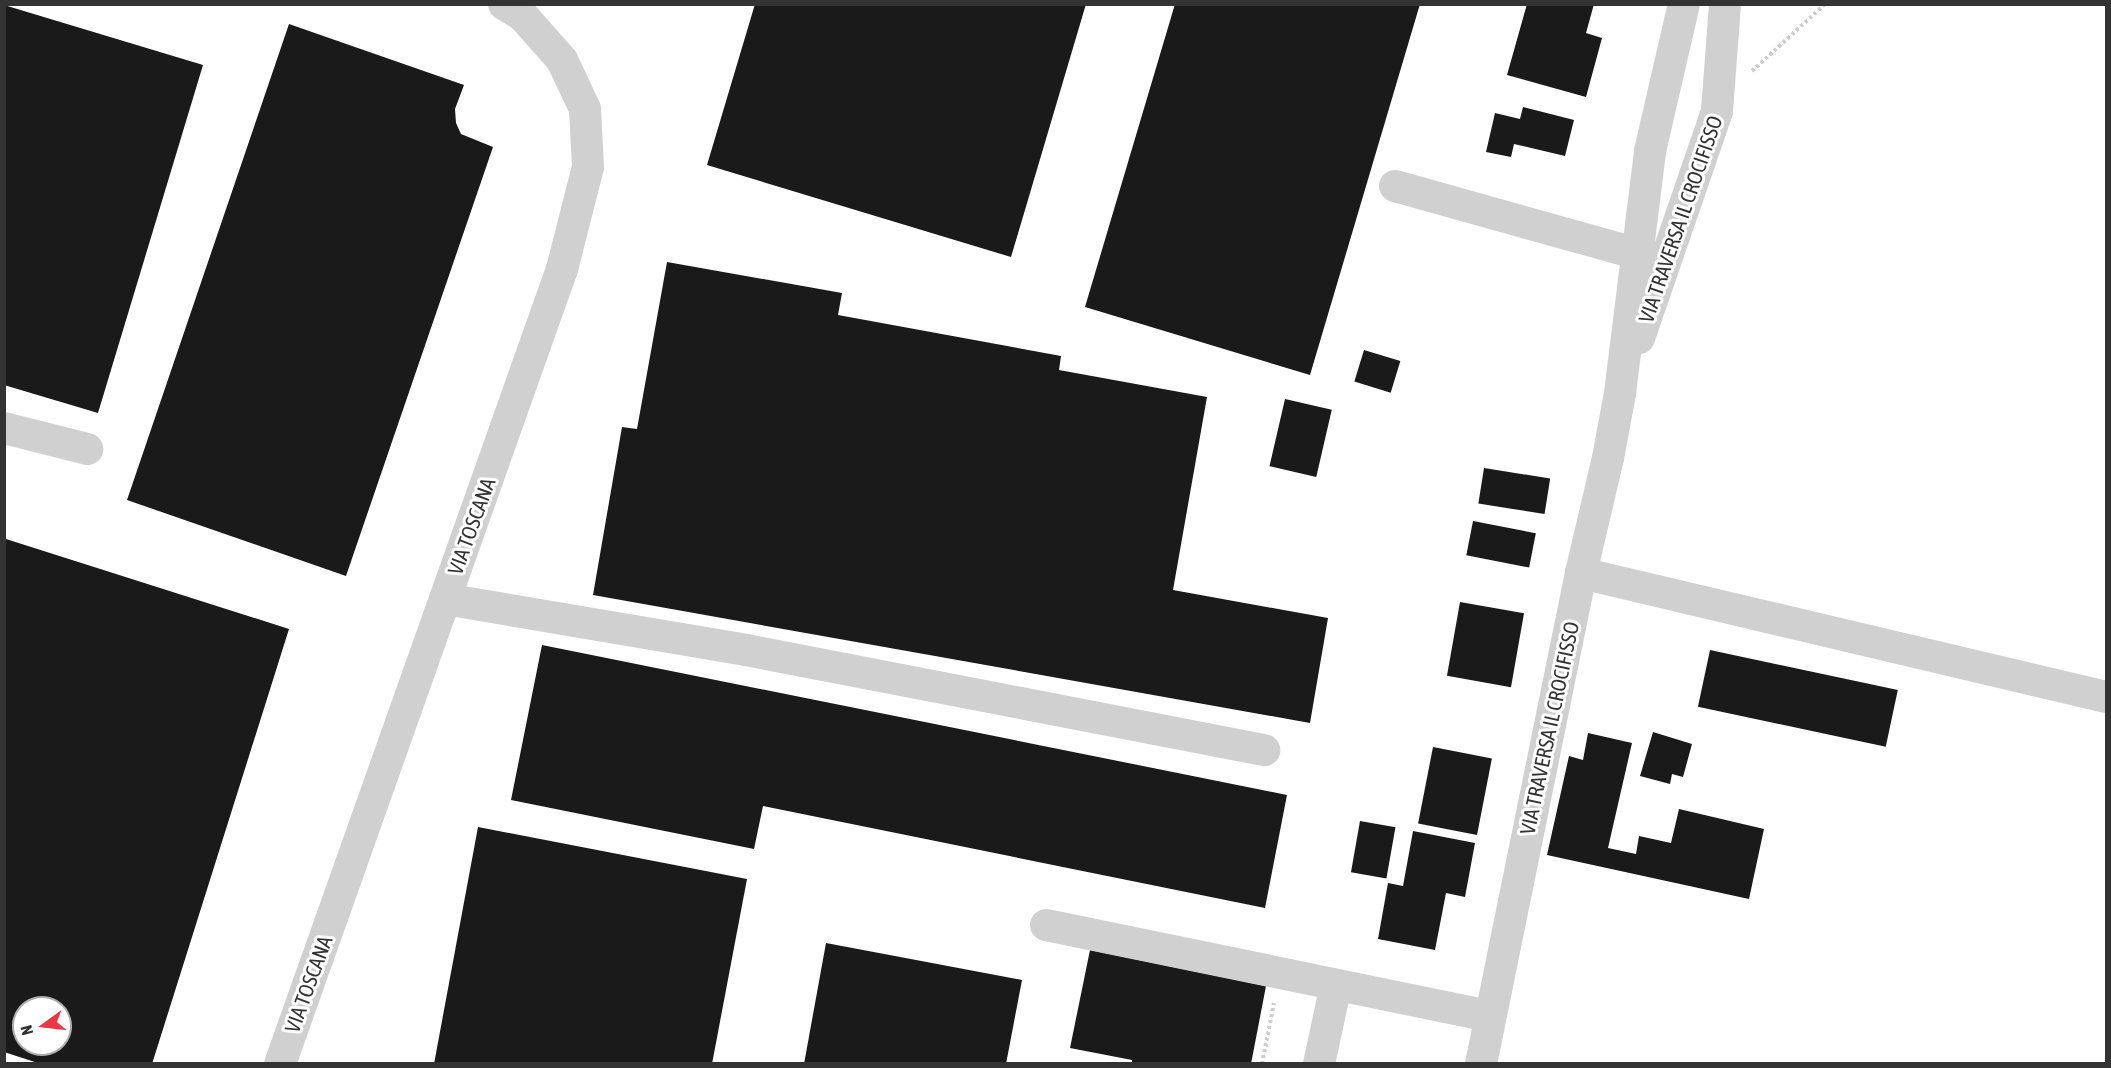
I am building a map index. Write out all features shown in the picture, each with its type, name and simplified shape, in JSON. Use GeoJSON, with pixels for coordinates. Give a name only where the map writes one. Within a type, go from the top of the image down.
{"type":"FeatureCollection","features":[{"type":"Feature","properties":{"kind":"street","name":"VIA TOSCANA"},"geometry":{"type":"LineString","coordinates":[[280,1064],[562,269],[588,167],[585,109],[562,60],[522,15],[504,4]]}},
{"type":"Feature","properties":{"kind":"street","name":"VIA TRAVERSA IL CROCIFISSO"},"geometry":{"type":"LineString","coordinates":[[1481,1064],[1620,393],[1650,151],[1684,4]]}},
{"type":"Feature","properties":{"kind":"street","name":"VIA TRAVERSA IL CROCIFISSO"},"geometry":{"type":"LineString","coordinates":[[1620,393],[1717,111],[1725,4]]}},
{"type":"Feature","properties":{"kind":"street"},"geometry":{"type":"LineString","coordinates":[[1650,151],[1700,162]]}},
{"type":"Feature","properties":{"kind":"street"},"geometry":{"type":"LineString","coordinates":[[1395,186],[1637,251],[1666,262]]}},
{"type":"Feature","properties":{"kind":"street"},"geometry":{"type":"LineString","coordinates":[[4,428],[87,449]]}},
{"type":"Feature","properties":{"kind":"street"},"geometry":{"type":"LineString","coordinates":[[1581,573],[2106,697]]}},
{"type":"Feature","properties":{"kind":"street"},"geometry":{"type":"LineString","coordinates":[[445,599],[746,650],[1264,750]]}},
{"type":"Feature","properties":{"kind":"street"},"geometry":{"type":"LineString","coordinates":[[1046,925],[1490,1017]]}},
{"type":"Feature","properties":{"kind":"street"},"geometry":{"type":"LineString","coordinates":[[1320,1064],[1336,985]]}},
{"type":"Feature","properties":{"kind":"path"},"geometry":{"type":"LineString","coordinates":[[1720,74],[1740,81],[1825,4]]}},
{"type":"Feature","properties":{"kind":"path"},"geometry":{"type":"LineString","coordinates":[[1262,1064],[1280,973]]}},
{"type":"Feature","properties":{"kind":"building"},"geometry":{"type":"Polygon","coordinates":[[[755,4],[1086,4],[1011,257],[707,165],[755,4]]]}},
{"type":"Feature","properties":{"kind":"building"},"geometry":{"type":"Polygon","coordinates":[[[1175,4],[1420,4],[1310,375],[1085,307],[1175,4]]]}},
{"type":"Feature","properties":{"kind":"building"},"geometry":{"type":"Polygon","coordinates":[[[1527,4],[1594,4],[1586,33],[1602,38],[1586,97],[1507,75],[1527,4]]]}},
{"type":"Feature","properties":{"kind":"building"},"geometry":{"type":"Polygon","coordinates":[[[4,5],[203,65],[98,413],[4,385],[4,5]]]}},
{"type":"Feature","properties":{"kind":"building"},"geometry":{"type":"Polygon","coordinates":[[[289,24],[464,85],[455,109],[456,123],[461,134],[493,147],[346,576],[127,500],[289,24]]]}},
{"type":"Feature","properties":{"kind":"building"},"geometry":{"type":"Polygon","coordinates":[[[1523,107],[1574,120],[1565,156],[1514,144],[1511,157],[1486,152],[1495,113],[1520,119],[1523,107]]]}},
{"type":"Feature","properties":{"kind":"building"},"geometry":{"type":"Polygon","coordinates":[[[667,262],[842,293],[838,315],[1061,356],[1059,370],[1207,397],[1173,590],[1328,618],[1310,723],[593,595],[622,427],[637,429],[667,262]]]}},
{"type":"Feature","properties":{"kind":"building"},"geometry":{"type":"Polygon","coordinates":[[[1364,350],[1400,361],[1391,393],[1354,382],[1364,350]]]}},
{"type":"Feature","properties":{"kind":"building"},"geometry":{"type":"Polygon","coordinates":[[[1285,399],[1332,410],[1316,477],[1269,466],[1285,399]]]}},
{"type":"Feature","properties":{"kind":"building"},"geometry":{"type":"Polygon","coordinates":[[[1484,468],[1550,478],[1545,514],[1478,504],[1484,468]]]}},
{"type":"Feature","properties":{"kind":"building"},"geometry":{"type":"Polygon","coordinates":[[[1473,521],[1536,533],[1529,568],[1466,555],[1473,521]]]}},
{"type":"Feature","properties":{"kind":"building"},"geometry":{"type":"Polygon","coordinates":[[[6,539],[289,629],[152,1064],[41,1064],[16,1056],[72,1056],[72,996],[12,996],[12,1055],[4,1052],[6,539]]]}},
{"type":"Feature","properties":{"kind":"building"},"geometry":{"type":"Polygon","coordinates":[[[1460,602],[1524,613],[1511,687],[1447,676],[1460,602]]]}},
{"type":"Feature","properties":{"kind":"building"},"geometry":{"type":"Polygon","coordinates":[[[542,645],[1287,795],[1265,908],[763,806],[754,849],[511,800],[542,645]]]}},
{"type":"Feature","properties":{"kind":"building"},"geometry":{"type":"Polygon","coordinates":[[[1710,650],[1898,690],[1886,747],[1698,707],[1710,650]]]}},
{"type":"Feature","properties":{"kind":"building"},"geometry":{"type":"Polygon","coordinates":[[[1653,732],[1692,744],[1683,777],[1672,774],[1670,784],[1640,776],[1653,732]]]}},
{"type":"Feature","properties":{"kind":"building"},"geometry":{"type":"Polygon","coordinates":[[[1588,733],[1632,743],[1608,848],[1636,854],[1639,836],[1671,843],[1679,809],[1764,829],[1749,899],[1547,855],[1569,756],[1583,760],[1588,733]]]}},
{"type":"Feature","properties":{"kind":"building"},"geometry":{"type":"Polygon","coordinates":[[[1433,747],[1492,758],[1477,835],[1418,824],[1433,747]]]}},
{"type":"Feature","properties":{"kind":"building"},"geometry":{"type":"Polygon","coordinates":[[[1360,821],[1395,827],[1386,878],[1351,872],[1360,821]]]}},
{"type":"Feature","properties":{"kind":"building"},"geometry":{"type":"Polygon","coordinates":[[[478,827],[747,879],[712,1064],[434,1064],[478,827]]]}},
{"type":"Feature","properties":{"kind":"building"},"geometry":{"type":"Polygon","coordinates":[[[1413,831],[1475,843],[1465,897],[1446,893],[1435,950],[1378,939],[1388,883],[1403,886],[1413,831]]]}},
{"type":"Feature","properties":{"kind":"building"},"geometry":{"type":"Polygon","coordinates":[[[826,943],[1022,980],[1006,1064],[804,1064],[826,943]]]}},
{"type":"Feature","properties":{"kind":"building"},"geometry":{"type":"Polygon","coordinates":[[[1090,950],[1266,986],[1251,1064],[1132,1064],[1132,1060],[1070,1048],[1090,950]]]}}]}
